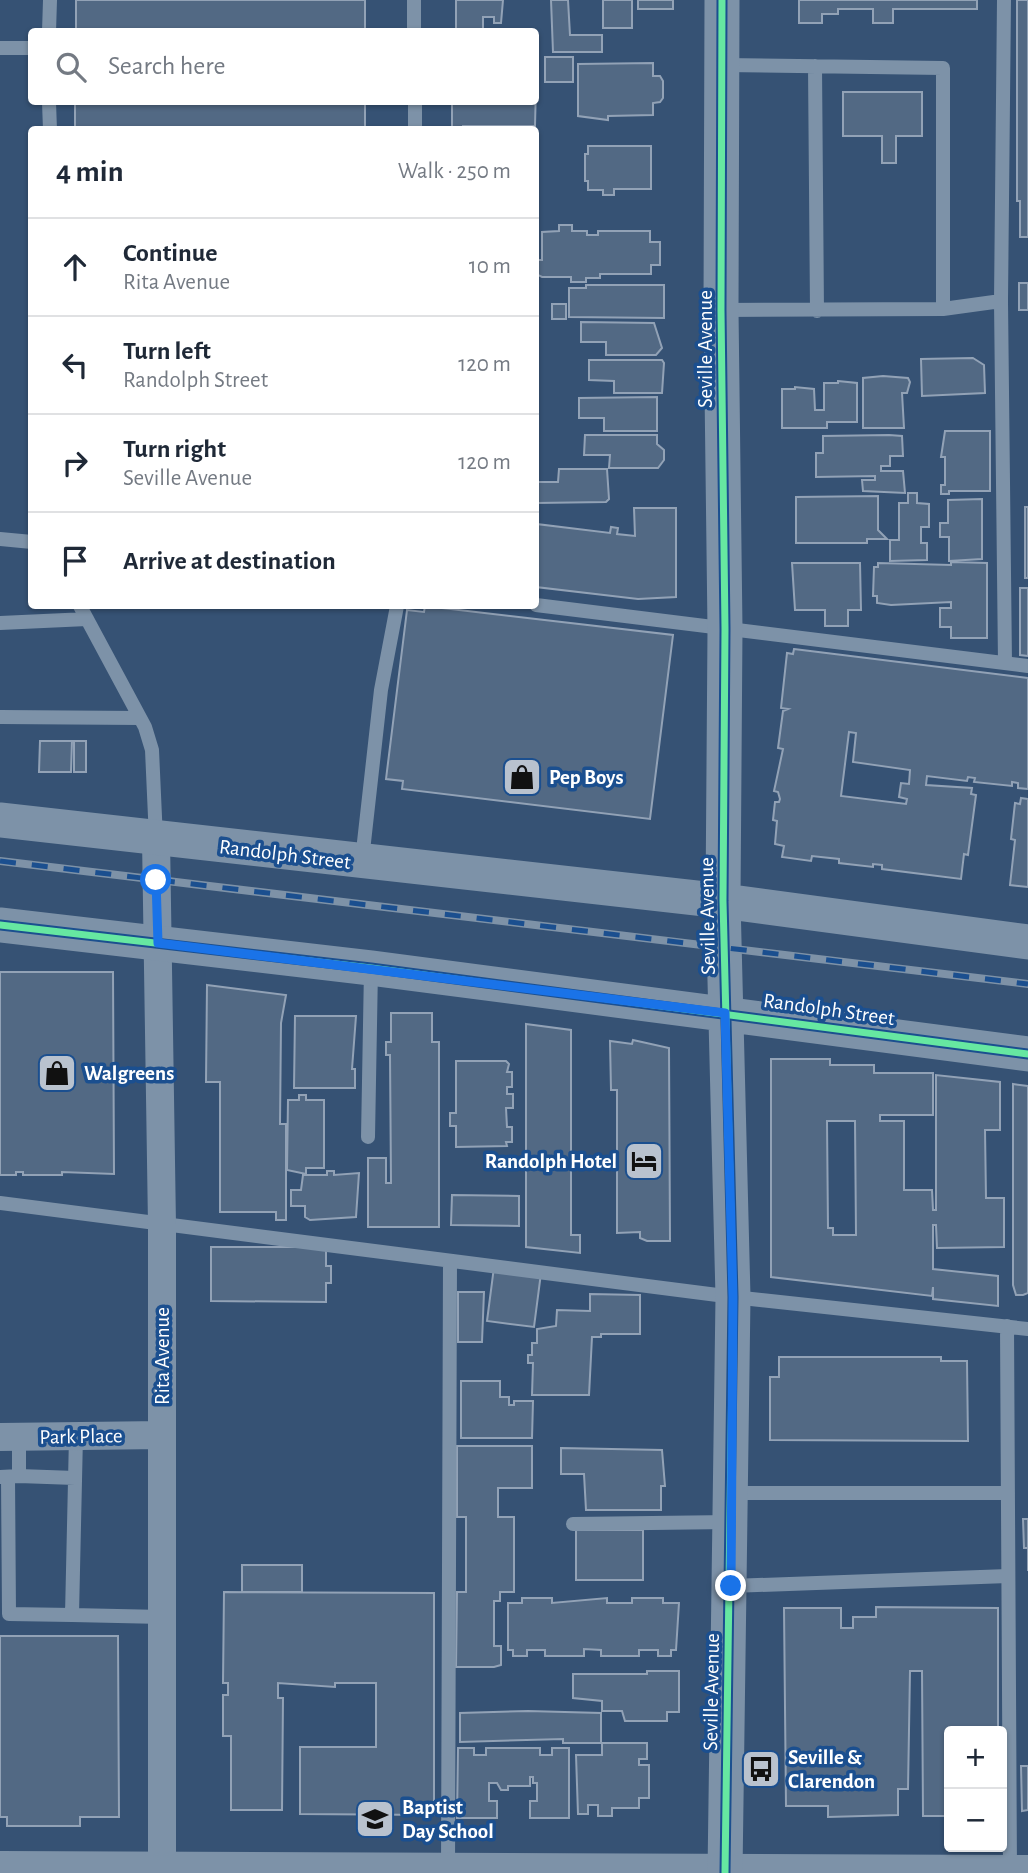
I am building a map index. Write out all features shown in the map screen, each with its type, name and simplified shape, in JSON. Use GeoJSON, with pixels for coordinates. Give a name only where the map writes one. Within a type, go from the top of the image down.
{"type":"FeatureCollection","features":[{"type":"Feature","properties":{"kind":"street","name":"Seville Avenue"},"geometry":{"type":"LineString","coordinates":[[722,0],[724,65],[721,310],[725,629],[723,901],[733,1297],[725,1870]]}},
{"type":"Feature","properties":{"kind":"street","name":"Randolph Street"},"geometry":{"type":"LineString","coordinates":[[0,820],[362,863],[723,901],[1028,942]]}},
{"type":"Feature","properties":{"kind":"street","name":"Rita Avenue"},"geometry":{"type":"LineString","coordinates":[[156,839],[162,1225],[162,1869]]}},
{"type":"Feature","properties":{"kind":"street","name":"Randolph Street"},"geometry":{"type":"LineString","coordinates":[[0,925],[371,968],[1028,1054]]}},
{"type":"Feature","properties":{"kind":"street","name":"Park Place"},"geometry":{"type":"LineString","coordinates":[[9,1437],[162,1435]]}},
{"type":"Feature","properties":{"kind":"street"},"geometry":{"type":"LineString","coordinates":[[13,1868],[1016,1870]]}},
{"type":"Feature","properties":{"kind":"lane"},"geometry":{"type":"LineString","coordinates":[[49,28],[50,0]]}},
{"type":"Feature","properties":{"kind":"lane"},"geometry":{"type":"LineString","coordinates":[[414,0],[414,28]]}},
{"type":"Feature","properties":{"kind":"lane"},"geometry":{"type":"LineString","coordinates":[[1004,0],[1001,301],[1005,663]]}},
{"type":"Feature","properties":{"kind":"lane"},"geometry":{"type":"LineString","coordinates":[[0,48],[28,48]]}},
{"type":"Feature","properties":{"kind":"lane"},"geometry":{"type":"LineString","coordinates":[[724,65],[943,68],[943,309]]}},
{"type":"Feature","properties":{"kind":"lane"},"geometry":{"type":"LineString","coordinates":[[815,66],[817,311]]}},
{"type":"Feature","properties":{"kind":"lane"},"geometry":{"type":"LineString","coordinates":[[49,105],[50,126]]}},
{"type":"Feature","properties":{"kind":"lane"},"geometry":{"type":"LineString","coordinates":[[415,105],[415,126]]}},
{"type":"Feature","properties":{"kind":"lane"},"geometry":{"type":"LineString","coordinates":[[721,310],[943,309],[1001,301]]}},
{"type":"Feature","properties":{"kind":"lane"},"geometry":{"type":"LineString","coordinates":[[0,539],[28,542]]}},
{"type":"Feature","properties":{"kind":"lane"},"geometry":{"type":"LineString","coordinates":[[539,605],[1028,666]]}},
{"type":"Feature","properties":{"kind":"lane"},"geometry":{"type":"LineString","coordinates":[[82,609],[140,718],[152,750],[156,839]]}},
{"type":"Feature","properties":{"kind":"lane"},"geometry":{"type":"LineString","coordinates":[[362,863],[380,690],[396,609]]}},
{"type":"Feature","properties":{"kind":"lane"},"geometry":{"type":"LineString","coordinates":[[0,624],[88,619]]}},
{"type":"Feature","properties":{"kind":"lane"},"geometry":{"type":"LineString","coordinates":[[0,717],[140,718]]}},
{"type":"Feature","properties":{"kind":"lane"},"geometry":{"type":"LineString","coordinates":[[368,1137],[371,968]]}},
{"type":"Feature","properties":{"kind":"lane"},"geometry":{"type":"LineString","coordinates":[[0,1203],[733,1297],[1028,1329]]}},
{"type":"Feature","properties":{"kind":"lane"},"geometry":{"type":"LineString","coordinates":[[448,1870],[450,1261]]}},
{"type":"Feature","properties":{"kind":"lane"},"geometry":{"type":"LineString","coordinates":[[1007,1326],[1009,1576],[1016,1870]]}},
{"type":"Feature","properties":{"kind":"lane"},"geometry":{"type":"LineString","coordinates":[[72,1615],[76,1436]]}},
{"type":"Feature","properties":{"kind":"lane"},"geometry":{"type":"LineString","coordinates":[[9,1437],[9,1614],[163,1617]]}},
{"type":"Feature","properties":{"kind":"lane"},"geometry":{"type":"LineString","coordinates":[[9,1477],[75,1478]]}},
{"type":"Feature","properties":{"kind":"lane"},"geometry":{"type":"LineString","coordinates":[[573,1524],[732,1507],[1008,1493]]}},
{"type":"Feature","properties":{"kind":"lane"},"geometry":{"type":"LineString","coordinates":[[731,1586],[1009,1576]]}},
{"type":"Feature","properties":{"kind":"building"},"geometry":{"type":"Polygon","coordinates":[[[76,0],[365,0],[365,28],[76,28],[76,0]]]}},
{"type":"Feature","properties":{"kind":"building"},"geometry":{"type":"Polygon","coordinates":[[[456,0],[503,0],[501,23],[494,23],[494,17],[483,17],[483,28],[456,28],[456,0]]]}},
{"type":"Feature","properties":{"kind":"building"},"geometry":{"type":"Polygon","coordinates":[[[551,0],[568,0],[570,35],[602,35],[602,52],[553,52],[551,0]]]}},
{"type":"Feature","properties":{"kind":"building"},"geometry":{"type":"Polygon","coordinates":[[[603,0],[632,0],[632,28],[603,28],[603,0]]]}},
{"type":"Feature","properties":{"kind":"building"},"geometry":{"type":"Polygon","coordinates":[[[638,0],[673,0],[673,9],[638,9],[638,0]]]}},
{"type":"Feature","properties":{"kind":"building"},"geometry":{"type":"Polygon","coordinates":[[[799,0],[977,0],[977,9],[893,9],[893,23],[873,23],[873,9],[838,9],[838,14],[822,14],[822,23],[799,23],[799,0]]]}},
{"type":"Feature","properties":{"kind":"building"},"geometry":{"type":"Polygon","coordinates":[[[1017,0],[1028,0],[1028,237],[1020,237],[1020,201],[1017,201],[1017,0]]]}},
{"type":"Feature","properties":{"kind":"building"},"geometry":{"type":"Polygon","coordinates":[[[545,57],[573,57],[573,82],[545,82],[545,57]]]}},
{"type":"Feature","properties":{"kind":"building"},"geometry":{"type":"Polygon","coordinates":[[[653,63],[653,76],[660,76],[663,81],[663,98],[660,102],[653,103],[653,115],[608,116],[608,120],[578,116],[578,64],[653,63]]]}},
{"type":"Feature","properties":{"kind":"building"},"geometry":{"type":"Polygon","coordinates":[[[843,92],[922,92],[922,136],[896,136],[896,163],[882,163],[882,136],[843,136],[843,92]]]}},
{"type":"Feature","properties":{"kind":"building"},"geometry":{"type":"Polygon","coordinates":[[[75,105],[365,105],[365,126],[75,126],[75,105]]]}},
{"type":"Feature","properties":{"kind":"building"},"geometry":{"type":"Polygon","coordinates":[[[452,105],[536,105],[535,126],[452,126],[452,105]]]}},
{"type":"Feature","properties":{"kind":"building"},"geometry":{"type":"Polygon","coordinates":[[[588,146],[651,146],[651,189],[614,189],[614,195],[603,195],[603,190],[588,190],[588,181],[585,181],[585,154],[588,154],[588,146]]]}},
{"type":"Feature","properties":{"kind":"building"},"geometry":{"type":"Polygon","coordinates":[[[559,225],[572,225],[572,231],[587,231],[587,235],[598,235],[598,231],[650,231],[650,242],[660,242],[660,265],[651,265],[651,274],[600,274],[600,278],[586,278],[586,282],[571,282],[571,277],[542,277],[539,276],[539,260],[542,260],[542,232],[559,231],[559,225]]]}},
{"type":"Feature","properties":{"kind":"building"},"geometry":{"type":"Polygon","coordinates":[[[1019,283],[1028,283],[1028,310],[1019,310],[1019,283]]]}},
{"type":"Feature","properties":{"kind":"building"},"geometry":{"type":"Polygon","coordinates":[[[586,285],[664,285],[664,318],[569,317],[569,288],[586,288],[586,285]]]}},
{"type":"Feature","properties":{"kind":"building"},"geometry":{"type":"Polygon","coordinates":[[[552,304],[566,304],[566,319],[552,319],[552,304]]]}},
{"type":"Feature","properties":{"kind":"building"},"geometry":{"type":"Polygon","coordinates":[[[581,322],[654,323],[662,348],[656,355],[606,355],[606,342],[581,342],[581,322]]]}},
{"type":"Feature","properties":{"kind":"building"},"geometry":{"type":"Polygon","coordinates":[[[973,358],[984,365],[985,393],[922,396],[921,359],[973,358]]]}},
{"type":"Feature","properties":{"kind":"building"},"geometry":{"type":"Polygon","coordinates":[[[589,360],[662,360],[662,393],[614,393],[614,381],[589,380],[589,360]]]}},
{"type":"Feature","properties":{"kind":"building"},"geometry":{"type":"Polygon","coordinates":[[[863,378],[908,378],[910,382],[907,393],[902,393],[904,428],[863,428],[863,378]]]}},
{"type":"Feature","properties":{"kind":"building"},"geometry":{"type":"Polygon","coordinates":[[[824,383],[857,383],[857,422],[827,422],[827,428],[782,428],[782,389],[814,389],[815,410],[824,410],[824,383]]]}},
{"type":"Feature","properties":{"kind":"building"},"geometry":{"type":"Polygon","coordinates":[[[657,397],[657,431],[604,431],[604,418],[579,418],[579,398],[657,397]]]}},
{"type":"Feature","properties":{"kind":"building"},"geometry":{"type":"Polygon","coordinates":[[[945,431],[990,431],[990,491],[949,491],[949,494],[941,494],[941,485],[945,485],[945,457],[941,457],[945,431]]]}},
{"type":"Feature","properties":{"kind":"building"},"geometry":{"type":"Polygon","coordinates":[[[585,435],[657,435],[657,444],[664,450],[664,460],[658,468],[609,468],[610,455],[584,455],[585,435]]]}},
{"type":"Feature","properties":{"kind":"building"},"geometry":{"type":"Polygon","coordinates":[[[823,436],[902,436],[903,456],[890,456],[890,466],[881,466],[881,471],[903,471],[905,493],[863,491],[862,480],[875,480],[875,476],[816,477],[816,453],[823,453],[823,436]]]}},
{"type":"Feature","properties":{"kind":"building"},"geometry":{"type":"Polygon","coordinates":[[[559,469],[607,469],[609,499],[606,502],[539,503],[539,482],[558,482],[559,469]]]}},
{"type":"Feature","properties":{"kind":"building"},"geometry":{"type":"Polygon","coordinates":[[[908,493],[917,493],[917,503],[929,504],[929,527],[921,527],[921,543],[927,543],[927,560],[890,561],[890,540],[899,540],[899,503],[908,503],[908,493]]]}},
{"type":"Feature","properties":{"kind":"building"},"geometry":{"type":"Polygon","coordinates":[[[878,496],[878,530],[887,539],[867,539],[867,543],[796,543],[796,497],[878,496]]]}},
{"type":"Feature","properties":{"kind":"building"},"geometry":{"type":"Polygon","coordinates":[[[982,499],[982,559],[949,561],[949,537],[940,537],[940,523],[948,523],[948,500],[982,499]]]}},
{"type":"Feature","properties":{"kind":"building"},"geometry":{"type":"Polygon","coordinates":[[[1025,507],[1028,507],[1028,578],[1025,578],[1025,507]]]}},
{"type":"Feature","properties":{"kind":"building"},"geometry":{"type":"Polygon","coordinates":[[[634,508],[676,508],[676,597],[638,599],[539,587],[539,524],[610,533],[611,527],[618,528],[617,534],[635,536],[634,508]]]}},
{"type":"Feature","properties":{"kind":"building"},"geometry":{"type":"Polygon","coordinates":[[[951,562],[987,563],[987,638],[951,638],[951,627],[940,627],[940,608],[951,608],[951,602],[891,605],[877,603],[877,596],[873,596],[874,567],[878,567],[878,563],[951,565],[951,562]]]}},
{"type":"Feature","properties":{"kind":"building"},"geometry":{"type":"Polygon","coordinates":[[[792,563],[860,563],[861,610],[848,610],[848,626],[825,626],[825,610],[795,610],[792,563]]]}},
{"type":"Feature","properties":{"kind":"building"},"geometry":{"type":"Polygon","coordinates":[[[1020,588],[1028,588],[1028,656],[1020,655],[1020,588]]]}},
{"type":"Feature","properties":{"kind":"building"},"geometry":{"type":"Polygon","coordinates":[[[424,609],[451,609],[673,635],[650,819],[402,789],[403,781],[386,779],[407,610],[424,612],[424,609]]]}},
{"type":"Feature","properties":{"kind":"building"},"geometry":{"type":"Polygon","coordinates":[[[794,649],[1028,678],[1028,789],[1018,788],[1018,783],[1012,782],[1012,786],[974,782],[975,778],[968,777],[967,781],[927,776],[926,785],[972,788],[971,794],[976,795],[968,855],[964,854],[961,879],[882,869],[882,865],[873,864],[873,867],[839,863],[839,859],[812,856],[811,861],[782,857],[784,846],[775,844],[775,802],[780,799],[778,792],[774,791],[783,749],[778,748],[783,711],[788,709],[781,708],[787,653],[793,654],[794,649]],[[849,732],[841,796],[906,804],[907,799],[899,797],[901,783],[909,784],[910,770],[853,762],[856,733],[849,732]]]}},
{"type":"Feature","properties":{"kind":"building"},"geometry":{"type":"Polygon","coordinates":[[[40,741],[72,741],[71,772],[39,772],[40,741]]]}},
{"type":"Feature","properties":{"kind":"building"},"geometry":{"type":"Polygon","coordinates":[[[74,741],[86,741],[86,772],[74,772],[74,741]]]}},
{"type":"Feature","properties":{"kind":"building"},"geometry":{"type":"Polygon","coordinates":[[[1021,798],[1028,799],[1028,887],[1010,885],[1015,840],[1011,839],[1015,803],[1020,804],[1021,798]]]}},
{"type":"Feature","properties":{"kind":"building","name":"Walgreens"},"geometry":{"type":"Polygon","coordinates":[[[0,972],[113,972],[114,1174],[62,1172],[62,1175],[23,1175],[23,1172],[16,1172],[16,1175],[0,1175],[0,972]]]}},
{"type":"Feature","properties":{"kind":"building"},"geometry":{"type":"Polygon","coordinates":[[[207,985],[286,995],[281,1023],[280,1124],[286,1124],[286,1220],[276,1220],[276,1212],[220,1212],[220,1082],[206,1082],[207,985]]]}},
{"type":"Feature","properties":{"kind":"building"},"geometry":{"type":"Polygon","coordinates":[[[391,1013],[432,1013],[432,1042],[439,1042],[439,1227],[368,1227],[368,1158],[386,1158],[386,1183],[391,1183],[390,1055],[386,1055],[386,1042],[391,1042],[391,1013]]]}},
{"type":"Feature","properties":{"kind":"building"},"geometry":{"type":"Polygon","coordinates":[[[295,1016],[356,1016],[352,1069],[355,1069],[355,1088],[294,1088],[295,1016]]]}},
{"type":"Feature","properties":{"kind":"building"},"geometry":{"type":"Polygon","coordinates":[[[526,1024],[571,1030],[571,1235],[580,1235],[580,1253],[526,1247],[526,1024]]]}},
{"type":"Feature","properties":{"kind":"building","name":"Randolph Hotel"},"geometry":{"type":"Polygon","coordinates":[[[633,1040],[669,1048],[670,1241],[647,1241],[640,1238],[640,1232],[617,1233],[617,1090],[611,1090],[610,1041],[632,1044],[633,1040]]]}},
{"type":"Feature","properties":{"kind":"building"},"geometry":{"type":"Polygon","coordinates":[[[771,1059],[830,1059],[830,1065],[874,1065],[874,1073],[933,1073],[933,1115],[880,1115],[880,1121],[904,1121],[904,1190],[932,1190],[933,1210],[936,1210],[936,1075],[1000,1082],[1000,1130],[985,1130],[986,1198],[1004,1198],[1004,1247],[937,1248],[936,1225],[933,1225],[933,1269],[998,1276],[998,1306],[933,1299],[933,1287],[932,1296],[771,1277],[771,1059]],[[827,1121],[828,1228],[833,1228],[833,1235],[856,1235],[855,1121],[827,1121]]]}},
{"type":"Feature","properties":{"kind":"building"},"geometry":{"type":"Polygon","coordinates":[[[456,1061],[506,1061],[509,1064],[507,1072],[512,1072],[512,1087],[507,1087],[507,1094],[513,1094],[513,1108],[506,1108],[507,1127],[512,1127],[512,1142],[506,1142],[507,1146],[456,1147],[456,1126],[450,1126],[450,1113],[456,1113],[456,1061]]]}},
{"type":"Feature","properties":{"kind":"building"},"geometry":{"type":"Polygon","coordinates":[[[1013,1084],[1028,1086],[1028,1293],[1023,1295],[1016,1295],[1013,1285],[1013,1084]]]}},
{"type":"Feature","properties":{"kind":"building"},"geometry":{"type":"Polygon","coordinates":[[[299,1095],[306,1095],[306,1100],[324,1100],[324,1168],[306,1168],[306,1174],[287,1170],[288,1100],[299,1100],[299,1095]]]}},
{"type":"Feature","properties":{"kind":"building"},"geometry":{"type":"Polygon","coordinates":[[[327,1171],[334,1171],[334,1175],[359,1173],[356,1217],[310,1220],[305,1217],[305,1206],[291,1206],[291,1190],[301,1190],[303,1175],[327,1175],[327,1171]]]}},
{"type":"Feature","properties":{"kind":"building"},"geometry":{"type":"Polygon","coordinates":[[[452,1195],[519,1196],[519,1226],[451,1225],[452,1195]]]}},
{"type":"Feature","properties":{"kind":"building"},"geometry":{"type":"Polygon","coordinates":[[[211,1247],[326,1247],[326,1266],[331,1266],[331,1283],[326,1283],[326,1302],[211,1301],[211,1247]]]}},
{"type":"Feature","properties":{"kind":"building"},"geometry":{"type":"Polygon","coordinates":[[[494,1267],[541,1273],[534,1327],[487,1321],[494,1267]]]}},
{"type":"Feature","properties":{"kind":"building"},"geometry":{"type":"Polygon","coordinates":[[[458,1292],[484,1292],[482,1342],[458,1342],[458,1292]]]}},
{"type":"Feature","properties":{"kind":"building"},"geometry":{"type":"Polygon","coordinates":[[[590,1294],[640,1295],[640,1334],[601,1334],[601,1337],[592,1337],[589,1395],[532,1395],[533,1363],[528,1363],[528,1355],[532,1355],[532,1343],[537,1343],[537,1329],[556,1326],[557,1310],[590,1311],[590,1294]]]}},
{"type":"Feature","properties":{"kind":"building"},"geometry":{"type":"Polygon","coordinates":[[[779,1357],[941,1357],[941,1361],[967,1361],[968,1441],[770,1440],[770,1377],[779,1377],[779,1357]]]}},
{"type":"Feature","properties":{"kind":"building"},"geometry":{"type":"Polygon","coordinates":[[[461,1381],[500,1381],[500,1397],[509,1397],[509,1405],[514,1405],[514,1401],[533,1401],[532,1438],[461,1438],[461,1381]]]}},
{"type":"Feature","properties":{"kind":"building"},"geometry":{"type":"Polygon","coordinates":[[[457,1446],[532,1446],[532,1488],[498,1488],[498,1517],[514,1517],[514,1592],[500,1592],[500,1601],[494,1601],[494,1646],[501,1646],[501,1665],[494,1667],[456,1667],[457,1592],[466,1592],[466,1517],[457,1517],[457,1446]]]}},
{"type":"Feature","properties":{"kind":"building"},"geometry":{"type":"Polygon","coordinates":[[[561,1448],[662,1450],[665,1486],[661,1486],[661,1510],[586,1510],[584,1474],[561,1474],[561,1448]]]}},
{"type":"Feature","properties":{"kind":"building"},"geometry":{"type":"Polygon","coordinates":[[[1023,1519],[1028,1519],[1028,1548],[1024,1548],[1023,1519]]]}},
{"type":"Feature","properties":{"kind":"building"},"geometry":{"type":"Polygon","coordinates":[[[576,1530],[643,1530],[643,1580],[576,1580],[576,1530]]]}},
{"type":"Feature","properties":{"kind":"building"},"geometry":{"type":"Polygon","coordinates":[[[242,1565],[302,1565],[302,1592],[242,1592],[242,1565]]]}},
{"type":"Feature","properties":{"kind":"building"},"geometry":{"type":"Polygon","coordinates":[[[224,1592],[434,1593],[434,1815],[300,1814],[300,1747],[376,1747],[376,1683],[335,1683],[335,1687],[278,1683],[278,1698],[283,1698],[282,1810],[231,1810],[231,1736],[223,1736],[223,1695],[228,1695],[228,1683],[223,1683],[224,1592]]]}},
{"type":"Feature","properties":{"kind":"building"},"geometry":{"type":"Polygon","coordinates":[[[522,1598],[552,1598],[552,1603],[607,1598],[607,1603],[632,1603],[632,1598],[663,1598],[663,1603],[679,1603],[676,1650],[671,1650],[671,1656],[658,1656],[658,1650],[639,1650],[639,1656],[601,1656],[601,1650],[584,1649],[584,1656],[545,1656],[545,1650],[527,1650],[527,1656],[513,1656],[513,1650],[508,1650],[508,1603],[522,1603],[522,1598]]]}},
{"type":"Feature","properties":{"kind":"building"},"geometry":{"type":"Polygon","coordinates":[[[876,1607],[998,1608],[998,1726],[944,1726],[944,1816],[923,1816],[922,1671],[910,1671],[908,1789],[898,1789],[898,1815],[828,1817],[828,1806],[786,1806],[784,1608],[841,1608],[841,1628],[853,1628],[853,1617],[876,1617],[876,1607]]]}},
{"type":"Feature","properties":{"kind":"building"},"geometry":{"type":"Polygon","coordinates":[[[0,1636],[118,1636],[119,1817],[80,1817],[80,1826],[7,1826],[7,1817],[0,1817],[0,1636]]]}},
{"type":"Feature","properties":{"kind":"building"},"geometry":{"type":"Polygon","coordinates":[[[647,1671],[679,1671],[679,1712],[667,1712],[667,1721],[625,1721],[622,1711],[602,1711],[602,1701],[573,1698],[573,1674],[647,1674],[647,1671]]]}},
{"type":"Feature","properties":{"kind":"building"},"geometry":{"type":"Polygon","coordinates":[[[460,1713],[601,1713],[601,1743],[563,1743],[563,1739],[460,1742],[460,1713]]]}},
{"type":"Feature","properties":{"kind":"building"},"geometry":{"type":"Polygon","coordinates":[[[602,1743],[647,1743],[647,1759],[639,1759],[639,1765],[649,1765],[649,1798],[639,1798],[639,1808],[612,1808],[612,1816],[598,1816],[598,1805],[588,1805],[588,1814],[578,1814],[576,1755],[602,1755],[602,1743]]]}},
{"type":"Feature","properties":{"kind":"building"},"geometry":{"type":"Polygon","coordinates":[[[458,1748],[474,1748],[474,1755],[486,1755],[486,1748],[540,1748],[540,1755],[552,1755],[552,1748],[569,1748],[569,1818],[530,1818],[530,1801],[537,1801],[537,1783],[533,1783],[533,1777],[530,1777],[530,1786],[508,1786],[508,1790],[501,1790],[497,1783],[489,1783],[489,1801],[497,1801],[497,1818],[457,1818],[458,1748]]]}},
{"type":"Feature","properties":{"kind":"building"},"geometry":{"type":"Polygon","coordinates":[[[1021,1766],[1028,1766],[1028,1810],[1022,1811],[1021,1766]]]}},
{"type":"Feature","properties":{"kind":"railway"},"geometry":{"type":"LineString","coordinates":[[0,861],[1028,984]]}},
{"type":"Feature","properties":{"kind":"cycle path"},"geometry":{"type":"LineString","coordinates":[[722,0],[721,310],[725,629],[723,901],[733,1297],[725,1873]]}},
{"type":"Feature","properties":{"kind":"cycle path"},"geometry":{"type":"LineString","coordinates":[[0,925],[371,968],[1028,1054]]}},
{"type":"Feature","properties":{"kind":"place","name":"Pep Boys"},"geometry":{"type":"Point","coordinates":[522,777]}},
{"type":"Feature","properties":{"kind":"place","name":"Walgreens"},"geometry":{"type":"Point","coordinates":[57,1073]}},
{"type":"Feature","properties":{"kind":"place","name":"Randolph Hotel"},"geometry":{"type":"Point","coordinates":[644,1161]}},
{"type":"Feature","properties":{"kind":"place","name":"Seville & Clarendon"},"geometry":{"type":"Point","coordinates":[761,1769]}},
{"type":"Feature","properties":{"kind":"place","name":"Baptist Day School"},"geometry":{"type":"Point","coordinates":[375,1819]}},
{"type":"Feature","properties":{"kind":"route"},"geometry":{"type":"LineString","coordinates":[[156,880],[158,943],[725,1013],[733,1297],[731,1586]]}}]}
